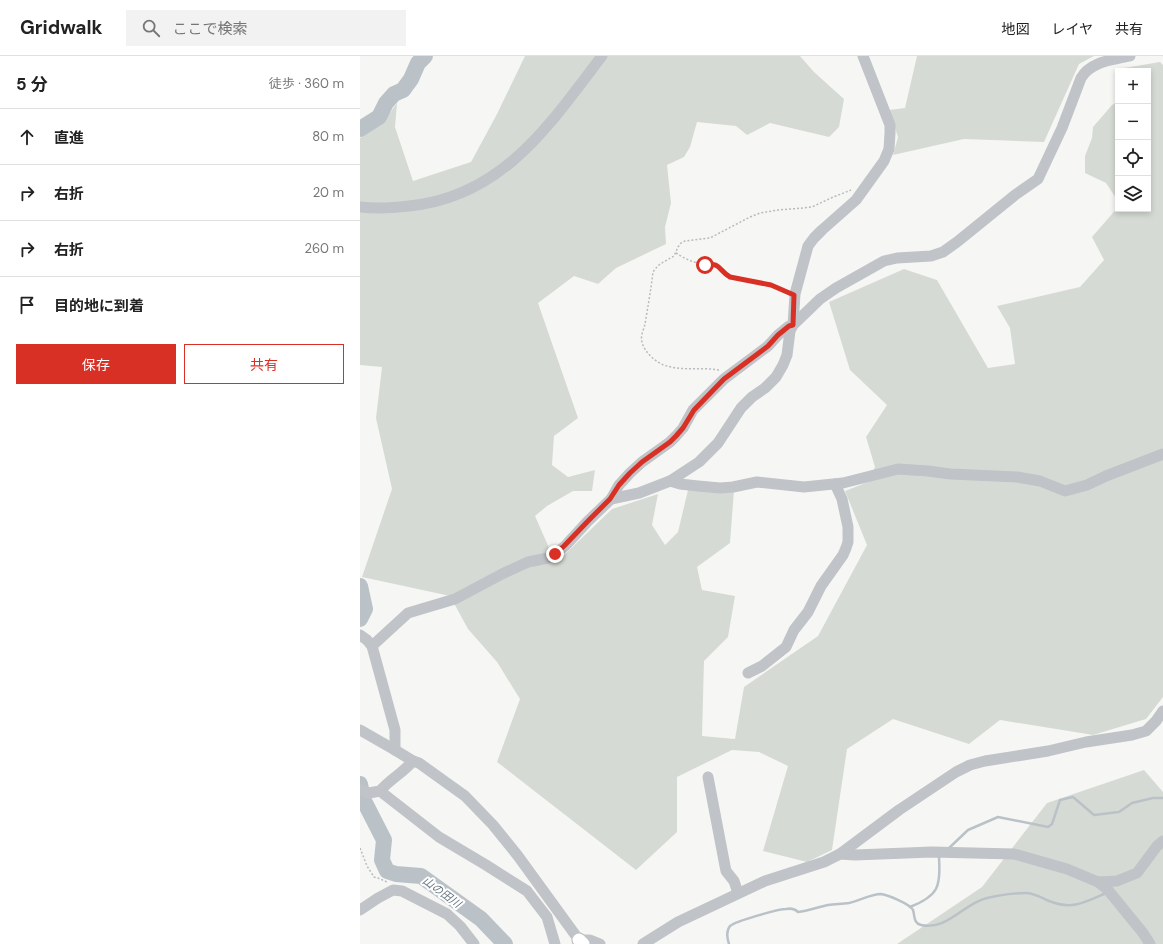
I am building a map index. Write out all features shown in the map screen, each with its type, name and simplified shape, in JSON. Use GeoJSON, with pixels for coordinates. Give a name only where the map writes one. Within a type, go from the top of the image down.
{"type":"FeatureCollection","features":[{"type":"Feature","properties":{"kind":"street"},"geometry":{"type":"LineString","coordinates":[[360,207],[393,207],[433,202],[468,190],[486,181],[512,162],[532,143],[553,120],[602,56]]}},
{"type":"Feature","properties":{"kind":"street"},"geometry":{"type":"LineString","coordinates":[[793,325],[794,295],[808,246],[822,230],[856,200],[884,161],[889,149],[890,125],[863,56]]}},
{"type":"Feature","properties":{"kind":"street"},"geometry":{"type":"LineString","coordinates":[[610,499],[639,493],[670,480],[699,462],[718,442],[741,408],[776,377],[784,365],[787,355],[790,331],[793,325],[820,299],[836,288],[890,259],[931,256],[943,252],[969,233],[1015,195],[1031,185],[1038,179],[1062,128],[1081,78],[1085,72],[1098,64],[1130,56]]}},
{"type":"Feature","properties":{"kind":"street"},"geometry":{"type":"LineString","coordinates":[[372,646],[408,613],[455,598],[528,562],[548,558],[555,554],[610,499],[619,485],[630,473],[642,462],[670,442],[683,428],[694,410],[724,379],[768,346],[789,326],[793,325]]}},
{"type":"Feature","properties":{"kind":"street"},"geometry":{"type":"LineString","coordinates":[[670,480],[680,484],[720,488],[757,482],[804,487],[843,483],[907,469],[950,474],[1017,477],[1040,480],[1065,491],[1087,485],[1163,454]]}},
{"type":"Feature","properties":{"kind":"street"},"geometry":{"type":"LineString","coordinates":[[748,673],[762,666],[786,647],[794,630],[808,612],[821,586],[843,555],[848,542],[848,527],[842,499],[836,484]]}},
{"type":"Feature","properties":{"kind":"street"},"geometry":{"type":"LineString","coordinates":[[360,635],[372,646],[395,730],[395,750]]}},
{"type":"Feature","properties":{"kind":"street"},"geometry":{"type":"LineString","coordinates":[[643,944],[678,922],[765,881],[824,862],[840,854],[899,810],[956,772],[970,765],[985,761],[1048,751],[1086,742],[1132,735],[1146,731],[1163,711]]}},
{"type":"Feature","properties":{"kind":"street"},"geometry":{"type":"LineString","coordinates":[[360,730],[419,763],[465,796],[493,825],[518,856],[581,942],[590,940],[600,944]]}},
{"type":"Feature","properties":{"kind":"street"},"geometry":{"type":"LineString","coordinates":[[360,790],[369,793],[380,791],[386,783],[407,768],[413,761]]}},
{"type":"Feature","properties":{"kind":"street"},"geometry":{"type":"LineString","coordinates":[[708,777],[726,871],[734,881],[738,894]]}},
{"type":"Feature","properties":{"kind":"street"},"geometry":{"type":"LineString","coordinates":[[380,791],[439,837],[527,892],[547,917],[555,944]]}},
{"type":"Feature","properties":{"kind":"street"},"geometry":{"type":"LineString","coordinates":[[1098,882],[1117,881],[1137,873],[1163,840]]}},
{"type":"Feature","properties":{"kind":"street"},"geometry":{"type":"LineString","coordinates":[[840,854],[855,855],[932,852],[1014,854],[1067,869],[1098,882],[1108,890],[1150,944]]}},
{"type":"Feature","properties":{"kind":"street"},"geometry":{"type":"LineString","coordinates":[[360,910],[393,890],[407,892],[447,914],[460,926],[474,944]]}},
{"type":"Feature","properties":{"kind":"path"},"geometry":{"type":"LineString","coordinates":[[730,374],[711,369],[667,366],[653,359],[644,346],[641,337],[645,326],[653,272],[656,268],[674,256],[681,243],[685,241],[710,238],[755,215],[778,210],[812,207],[843,193],[854,189],[864,188]]}},
{"type":"Feature","properties":{"kind":"path"},"geometry":{"type":"LineString","coordinates":[[676,253],[695,263],[705,265],[716,264],[726,275],[730,277],[771,285],[794,295]]}},
{"type":"Feature","properties":{"kind":"path"},"geometry":{"type":"LineString","coordinates":[[360,848],[367,866],[374,877],[389,884],[393,890]]}},
{"type":"Feature","properties":{"kind":"shaded area"},"geometry":{"type":"Polygon","coordinates":[[[525,56],[800,56],[814,72],[844,99],[839,127],[829,137],[770,123],[747,135],[736,126],[697,122],[690,147],[684,157],[667,165],[671,203],[665,227],[666,244],[616,268],[598,284],[574,276],[538,303],[578,418],[554,436],[552,465],[568,477],[595,470],[592,491],[573,491],[547,506],[535,516],[550,550],[562,557],[612,509],[658,494],[652,525],[665,545],[678,532],[688,490],[734,491],[730,543],[697,567],[702,590],[735,596],[728,637],[704,661],[702,736],[735,739],[744,687],[818,636],[867,545],[845,491],[868,482],[875,467],[866,437],[887,405],[850,370],[829,302],[904,269],[937,280],[988,368],[1015,364],[1010,328],[997,306],[1080,287],[1104,260],[1092,237],[1115,210],[1115,212],[1151,212],[1151,68],[1124,68],[1160,62],[1163,65],[1163,697],[1146,719],[1093,735],[1000,720],[969,744],[893,719],[847,749],[832,850],[807,862],[763,851],[788,766],[759,752],[732,750],[677,777],[677,832],[636,870],[497,762],[520,699],[497,662],[468,629],[450,596],[362,577],[392,489],[376,418],[382,367],[360,365],[360,138],[382,124],[397,103],[395,127],[413,181],[471,162],[497,114],[525,56]]]}},
{"type":"Feature","properties":{"kind":"shaded area"},"geometry":{"type":"Polygon","coordinates":[[[917,56],[1094,56],[1079,64],[1044,142],[964,139],[893,155],[898,137],[889,110],[905,108],[917,56]]]}},
{"type":"Feature","properties":{"kind":"shaded area"},"geometry":{"type":"Polygon","coordinates":[[[1115,104],[1115,196],[1106,183],[1085,173],[1085,156],[1092,138],[1093,127],[1115,104]]]}},
{"type":"Feature","properties":{"kind":"shaded area"},"geometry":{"type":"Polygon","coordinates":[[[1144,770],[1163,792],[1163,944],[897,944],[982,887],[1047,803],[1144,770]]]}},
{"type":"Feature","properties":{"kind":"waterway","name":"山の田川"},"geometry":{"type":"LineString","coordinates":[[360,129],[379,117],[386,103],[394,94],[403,90],[411,79],[418,63],[425,56]]}},
{"type":"Feature","properties":{"kind":"waterway","name":"山の田川"},"geometry":{"type":"LineString","coordinates":[[360,586],[365,609],[360,619]]}},
{"type":"Feature","properties":{"kind":"waterway","name":"山の田川"},"geometry":{"type":"LineString","coordinates":[[360,784],[363,799],[384,840],[382,860],[387,871],[396,874],[421,876],[481,919],[505,944]]}},
{"type":"Feature","properties":{"kind":"waterway"},"geometry":{"type":"LineString","coordinates":[[948,849],[968,830],[998,817],[1048,827],[1052,824],[1060,800],[1073,797],[1094,815],[1119,812],[1132,803],[1153,798],[1163,798]]}},
{"type":"Feature","properties":{"kind":"waterway"},"geometry":{"type":"LineString","coordinates":[[910,907],[927,899],[936,889],[939,876],[939,858],[941,855]]}},
{"type":"Feature","properties":{"kind":"waterway"},"geometry":{"type":"LineString","coordinates":[[729,944],[727,935],[730,926],[748,918],[782,910],[794,909],[798,912],[806,911],[828,905],[849,903],[877,894],[893,898],[903,903],[913,910],[918,924],[930,926],[947,920],[979,901],[997,896],[1016,893],[1029,893],[1057,904],[1071,905],[1084,903],[1104,894]]}},
{"type":"Feature","properties":{"kind":"route"},"geometry":{"type":"LineString","coordinates":[[555,554],[610,499],[619,485],[630,473],[676,436],[683,428],[694,410],[724,379],[768,346],[789,326],[793,325],[794,295],[771,285],[730,277],[726,275],[716,264],[705,265]]}}]}
